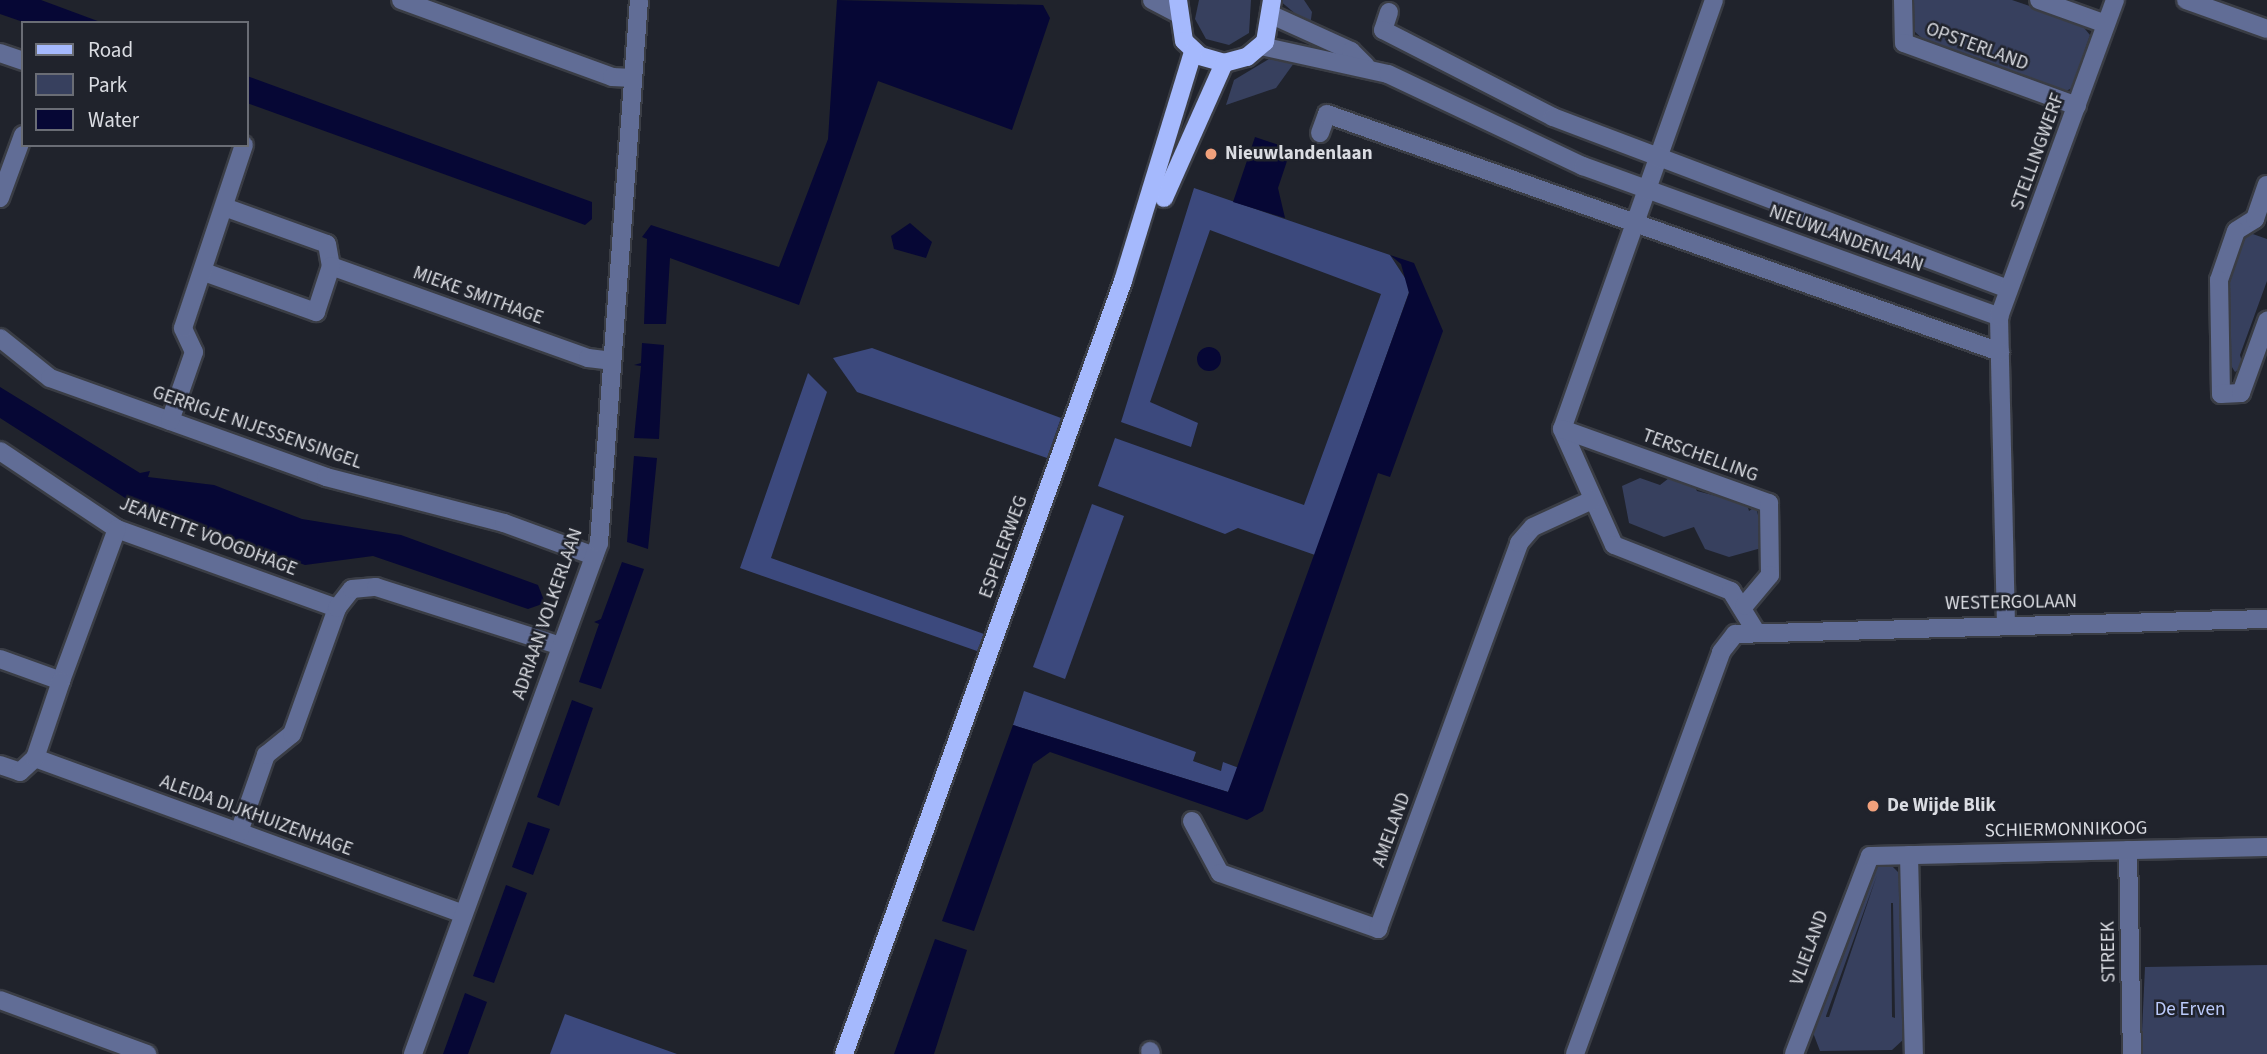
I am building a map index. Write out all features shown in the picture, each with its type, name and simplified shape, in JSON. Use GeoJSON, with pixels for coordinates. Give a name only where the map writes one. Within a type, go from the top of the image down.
{"type":"FeatureCollection","features":[{"type":"Feature","properties":{"kind":"main road"},"geometry":{"type":"LineString","coordinates":[[1177,7],[1193,52],[1224,63],[1261,46],[1273,8]]}},
{"type":"Feature","properties":{"kind":"main road","name":"ESPELERWEG"},"geometry":{"type":"LineString","coordinates":[[844,1054],[1149,206],[1193,52]]}},
{"type":"Feature","properties":{"kind":"main road","name":"ESPELERWEG"},"geometry":{"type":"LineString","coordinates":[[856,1054],[1167,188],[1224,63]]}},
{"type":"Feature","properties":{"kind":"street"},"geometry":{"type":"LineString","coordinates":[[401,0],[612,77],[633,78]]}},
{"type":"Feature","properties":{"kind":"street","name":"ADRIAAN VOLKERLAAN"},"geometry":{"type":"LineString","coordinates":[[413,1054],[594,555],[639,0]]}},
{"type":"Feature","properties":{"kind":"street"},"geometry":{"type":"LineString","coordinates":[[1152,0],[1177,7]]}},
{"type":"Feature","properties":{"kind":"street"},"geometry":{"type":"LineString","coordinates":[[1714,0],[1562,429],[1592,500],[1618,548],[1729,590],[1744,606],[1755,630]]}},
{"type":"Feature","properties":{"kind":"street","name":"OPSTERLAND"},"geometry":{"type":"LineString","coordinates":[[1903,0],[1903,43],[2077,106]]}},
{"type":"Feature","properties":{"kind":"street"},"geometry":{"type":"LineString","coordinates":[[2039,0],[2106,24]]}},
{"type":"Feature","properties":{"kind":"street","name":"STELLINGWERF"},"geometry":{"type":"LineString","coordinates":[[1999,317],[2115,0]]}},
{"type":"Feature","properties":{"kind":"street"},"geometry":{"type":"LineString","coordinates":[[2186,0],[2267,29]]}},
{"type":"Feature","properties":{"kind":"street","name":"NIEUWLANDENLAAN"},"geometry":{"type":"LineString","coordinates":[[1273,8],[1351,51],[1366,66],[1646,189],[1999,317]]}},
{"type":"Feature","properties":{"kind":"street","name":"NIEUWLANDENLAAN"},"geometry":{"type":"LineString","coordinates":[[1390,12],[1383,30],[1553,117],[2009,289]]}},
{"type":"Feature","properties":{"kind":"street","name":"NIEUWLANDENLAAN"},"geometry":{"type":"LineString","coordinates":[[1261,46],[1343,69],[1366,66]]}},
{"type":"Feature","properties":{"kind":"street"},"geometry":{"type":"LineString","coordinates":[[0,53],[21,60]]}},
{"type":"Feature","properties":{"kind":"street"},"geometry":{"type":"LineString","coordinates":[[1320,133],[1327,114],[2000,352]]}},
{"type":"Feature","properties":{"kind":"street"},"geometry":{"type":"LineString","coordinates":[[0,198],[21,140]]}},
{"type":"Feature","properties":{"kind":"street"},"geometry":{"type":"LineString","coordinates":[[170,421],[194,352],[183,328],[227,208],[243,147]]}},
{"type":"Feature","properties":{"kind":"street"},"geometry":{"type":"LineString","coordinates":[[2267,185],[2261,221],[2236,231],[2219,280],[2221,394],[2241,393],[2267,321]]}},
{"type":"Feature","properties":{"kind":"street"},"geometry":{"type":"LineString","coordinates":[[204,272],[316,312],[331,266],[327,244],[227,208]]}},
{"type":"Feature","properties":{"kind":"street","name":"MIEKE SMITHAGE"},"geometry":{"type":"LineString","coordinates":[[331,266],[588,358],[611,361]]}},
{"type":"Feature","properties":{"kind":"street"},"geometry":{"type":"LineString","coordinates":[[1999,317],[2007,625]]}},
{"type":"Feature","properties":{"kind":"street","name":"GERRIGJE NIJESSENSINGEL"},"geometry":{"type":"LineString","coordinates":[[0,338],[50,378],[326,478],[504,523],[594,555]]}},
{"type":"Feature","properties":{"kind":"street","name":"TERSCHELLING"},"geometry":{"type":"LineString","coordinates":[[1562,429],[1769,503],[1769,579],[1744,606]]}},
{"type":"Feature","properties":{"kind":"street","name":"JEANETTE VOOGDHAGE"},"geometry":{"type":"LineString","coordinates":[[0,450],[117,528],[337,608]]}},
{"type":"Feature","properties":{"kind":"street","name":"AMELAND"},"geometry":{"type":"LineString","coordinates":[[1192,821],[1220,873],[1378,929],[1526,533],[1592,500]]}},
{"type":"Feature","properties":{"kind":"street"},"geometry":{"type":"LineString","coordinates":[[0,765],[19,772],[35,758],[117,528]]}},
{"type":"Feature","properties":{"kind":"street"},"geometry":{"type":"LineString","coordinates":[[239,831],[266,755],[292,734],[337,608],[346,593],[368,585],[561,646]]}},
{"type":"Feature","properties":{"kind":"street","name":"WESTERGOLAAN"},"geometry":{"type":"LineString","coordinates":[[1575,1054],[1721,652],[1735,634],[1755,630],[2267,619]]}},
{"type":"Feature","properties":{"kind":"street"},"geometry":{"type":"LineString","coordinates":[[0,659],[61,681]]}},
{"type":"Feature","properties":{"kind":"street","name":"ALEIDA DIJKHUIZENHAGE"},"geometry":{"type":"LineString","coordinates":[[35,758],[463,914]]}},
{"type":"Feature","properties":{"kind":"street","name":"SCHIERMONNIKOOG"},"geometry":{"type":"LineString","coordinates":[[1866,859],[1909,855],[2267,847]]}},
{"type":"Feature","properties":{"kind":"street","name":"STREEK"},"geometry":{"type":"LineString","coordinates":[[2128,850],[2132,1054]]}},
{"type":"Feature","properties":{"kind":"street"},"geometry":{"type":"LineString","coordinates":[[1909,855],[1914,1054]]}},
{"type":"Feature","properties":{"kind":"street","name":"VLIELAND"},"geometry":{"type":"LineString","coordinates":[[1796,1053],[1866,859]]}},
{"type":"Feature","properties":{"kind":"street"},"geometry":{"type":"LineString","coordinates":[[0,1000],[148,1054]]}},
{"type":"Feature","properties":{"kind":"green space"},"geometry":{"type":"Polygon","coordinates":[[[1199,0],[1251,0],[1249,33],[1229,45],[1206,39],[1195,19],[1199,0]]]}},
{"type":"Feature","properties":{"kind":"green space"},"geometry":{"type":"Polygon","coordinates":[[[1279,0],[1304,0],[1312,12],[1310,26],[1279,0]]]}},
{"type":"Feature","properties":{"kind":"green space"},"geometry":{"type":"Polygon","coordinates":[[[1913,0],[2012,0],[2080,23],[2090,35],[2072,88],[2062,93],[1925,41],[1914,31],[1913,0]]]}},
{"type":"Feature","properties":{"kind":"green space"},"geometry":{"type":"Polygon","coordinates":[[[1269,59],[1294,63],[1276,88],[1226,105],[1234,80],[1269,59]]]}},
{"type":"Feature","properties":{"kind":"green space"},"geometry":{"type":"Polygon","coordinates":[[[2247,232],[2267,239],[2267,281],[2240,355],[2243,366],[2235,372],[2227,359],[2226,280],[2247,232]]]}},
{"type":"Feature","properties":{"kind":"green space"},"geometry":{"type":"Polygon","coordinates":[[[1673,475],[1692,482],[1697,491],[1747,504],[1749,511],[1756,506],[1765,547],[1729,557],[1705,549],[1694,527],[1664,537],[1629,523],[1622,486],[1640,478],[1660,485],[1673,475]]]}},
{"type":"Feature","properties":{"kind":"green space"},"geometry":{"type":"Polygon","coordinates":[[[1891,865],[1901,875],[1905,1038],[1892,1050],[1820,1051],[1812,1030],[1874,867],[1891,865]],[[1877,875],[1826,1016],[1826,1017],[1829,1017],[1877,875]],[[1893,903],[1892,1017],[1895,1018],[1893,903]]]}},
{"type":"Feature","properties":{"kind":"green space","name":"De Erven"},"geometry":{"type":"Polygon","coordinates":[[[2267,965],[2267,1054],[2141,1054],[2145,967],[2267,965]]]}},
{"type":"Feature","properties":{"kind":"shaded area"},"geometry":{"type":"Polygon","coordinates":[[[1194,188],[1390,255],[1407,281],[1409,292],[1315,555],[1238,528],[1225,534],[1098,486],[1115,438],[1304,505],[1381,294],[1210,230],[1150,402],[1198,423],[1191,447],[1121,422],[1194,188]]]}},
{"type":"Feature","properties":{"kind":"shaded area"},"geometry":{"type":"Polygon","coordinates":[[[872,348],[1061,418],[1047,458],[857,392],[833,358],[872,348]]]}},
{"type":"Feature","properties":{"kind":"shaded area"},"geometry":{"type":"Polygon","coordinates":[[[808,373],[827,392],[771,558],[984,634],[977,651],[740,568],[808,373]]]}},
{"type":"Feature","properties":{"kind":"shaded area"},"geometry":{"type":"Polygon","coordinates":[[[1092,504],[1124,516],[1065,679],[1033,667],[1092,504]]]}},
{"type":"Feature","properties":{"kind":"shaded area"},"geometry":{"type":"Polygon","coordinates":[[[1024,691],[1196,752],[1193,761],[1221,771],[1223,762],[1239,768],[1228,792],[1013,725],[1024,691]]]}},
{"type":"Feature","properties":{"kind":"shaded area"},"geometry":{"type":"Polygon","coordinates":[[[565,1014],[677,1054],[550,1054],[565,1014]]]}},
{"type":"Feature","properties":{"kind":"water"},"geometry":{"type":"Polygon","coordinates":[[[0,0],[41,0],[98,21],[21,21],[0,14],[0,0]]]}},
{"type":"Feature","properties":{"kind":"water"},"geometry":{"type":"Polygon","coordinates":[[[837,0],[1043,5],[1050,18],[1012,130],[878,81],[799,305],[670,258],[666,324],[644,324],[647,239],[642,237],[651,225],[779,267],[828,139],[837,0]]]}},
{"type":"Feature","properties":{"kind":"water"},"geometry":{"type":"Polygon","coordinates":[[[248,76],[592,202],[592,219],[585,225],[248,103],[248,76]]]}},
{"type":"Feature","properties":{"kind":"water"},"geometry":{"type":"Polygon","coordinates":[[[1255,137],[1291,149],[1278,188],[1285,218],[1233,202],[1255,137]]]}},
{"type":"Feature","properties":{"kind":"water"},"geometry":{"type":"Polygon","coordinates":[[[910,223],[932,242],[926,258],[894,249],[891,236],[910,223]]]}},
{"type":"Feature","properties":{"kind":"water"},"geometry":{"type":"Polygon","coordinates":[[[1390,255],[1414,263],[1443,331],[1390,477],[1378,473],[1263,811],[1247,820],[1050,752],[1033,764],[974,931],[942,921],[1013,725],[1228,792],[1409,293],[1401,264],[1390,255]]]}},
{"type":"Feature","properties":{"kind":"water"},"geometry":{"type":"Polygon","coordinates":[[[642,343],[664,345],[659,439],[634,438],[641,366],[634,365],[641,363],[642,343]]]}},
{"type":"Feature","properties":{"kind":"water"},"geometry":{"type":"Polygon","coordinates":[[[1209,347],[1218,350],[1221,359],[1218,368],[1209,371],[1200,368],[1197,359],[1200,350],[1209,347]]]}},
{"type":"Feature","properties":{"kind":"water"},"geometry":{"type":"Polygon","coordinates":[[[0,387],[140,473],[150,471],[148,477],[214,485],[302,519],[401,535],[538,585],[545,603],[528,609],[373,556],[305,565],[133,503],[0,418],[0,387]]]}},
{"type":"Feature","properties":{"kind":"water"},"geometry":{"type":"Polygon","coordinates":[[[634,456],[657,458],[648,549],[627,542],[634,456]]]}},
{"type":"Feature","properties":{"kind":"water"},"geometry":{"type":"Polygon","coordinates":[[[622,562],[644,569],[601,689],[579,682],[599,624],[594,622],[601,619],[622,562]]]}},
{"type":"Feature","properties":{"kind":"water"},"geometry":{"type":"Polygon","coordinates":[[[572,700],[593,708],[559,806],[537,797],[572,700]]]}},
{"type":"Feature","properties":{"kind":"water"},"geometry":{"type":"Polygon","coordinates":[[[528,822],[550,829],[533,875],[512,867],[528,822]]]}},
{"type":"Feature","properties":{"kind":"water"},"geometry":{"type":"Polygon","coordinates":[[[506,885],[527,893],[494,983],[473,976],[506,885]]]}},
{"type":"Feature","properties":{"kind":"water"},"geometry":{"type":"Polygon","coordinates":[[[935,939],[967,950],[934,1054],[894,1054],[935,939]]]}},
{"type":"Feature","properties":{"kind":"water"},"geometry":{"type":"Polygon","coordinates":[[[465,993],[487,1002],[468,1054],[443,1054],[465,993]]]}},
{"type":"Feature","properties":{"kind":"place","name":"Nieuwlandenlaan"},"geometry":{"type":"Point","coordinates":[1211,154]}},
{"type":"Feature","properties":{"kind":"place","name":"De Wijde Blik"},"geometry":{"type":"Point","coordinates":[1873,806]}}]}
